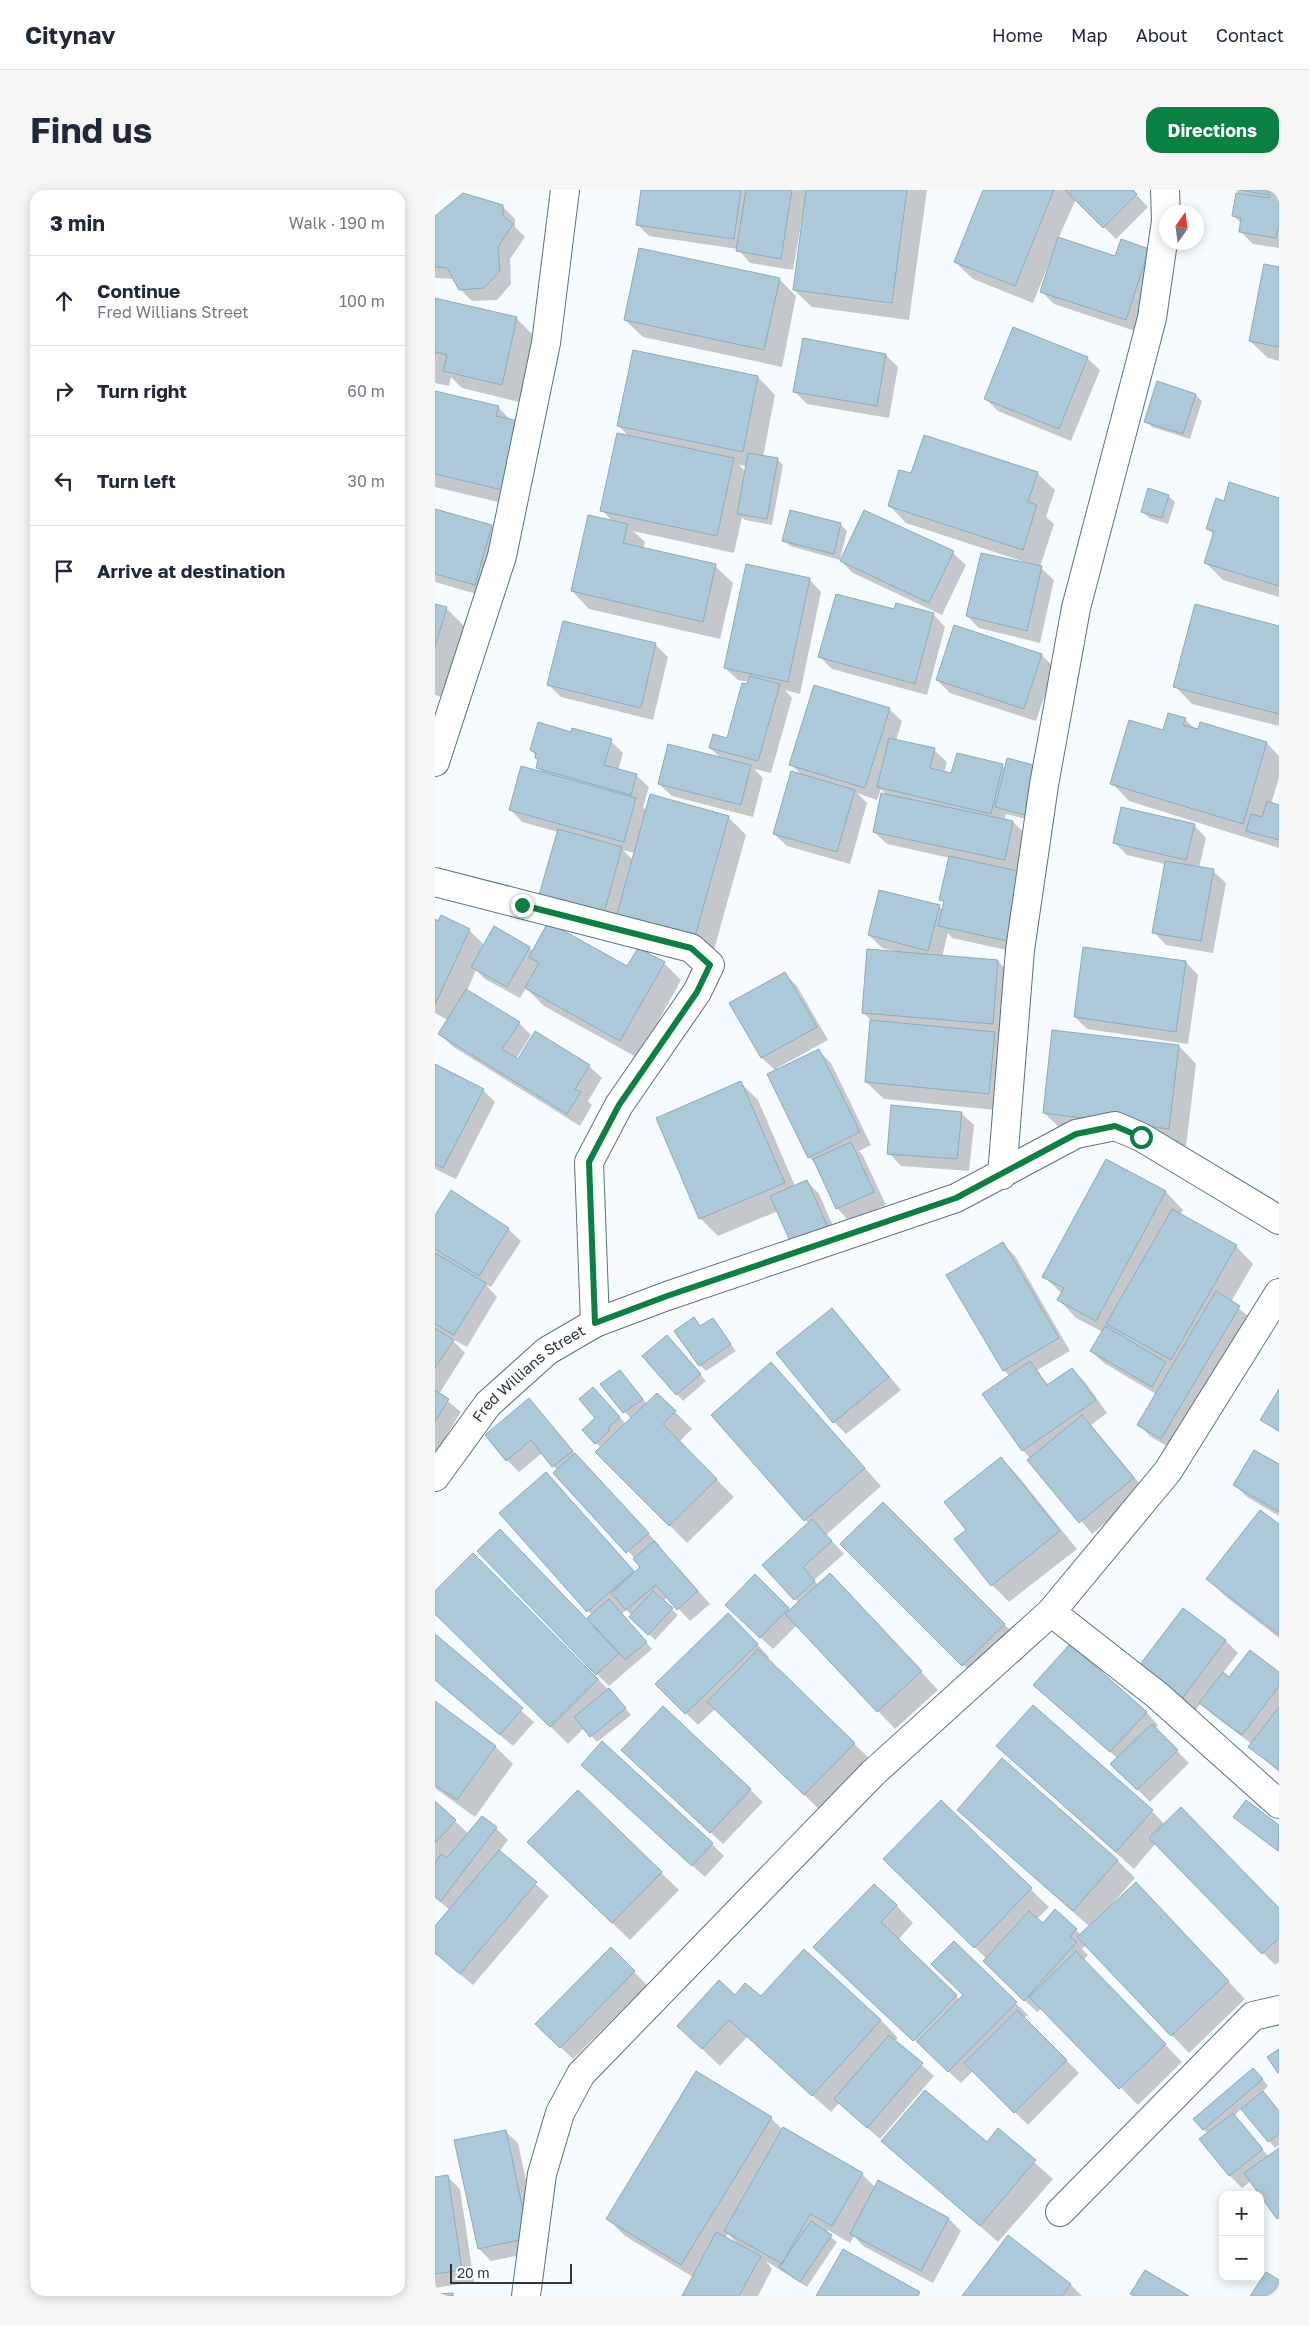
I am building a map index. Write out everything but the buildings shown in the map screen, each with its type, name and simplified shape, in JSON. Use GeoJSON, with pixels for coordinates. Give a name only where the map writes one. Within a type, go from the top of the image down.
{"type":"FeatureCollection","features":[{"type":"Feature","properties":{"kind":"street"},"geometry":{"type":"LineString","coordinates":[[435,762],[501,556],[546,343],[565,190]]}},
{"type":"Feature","properties":{"kind":"street"},"geometry":{"type":"LineString","coordinates":[[1002,1175],[1020,950],[1044,785],[1076,608],[1152,318],[1166,221],[1165,190]]}},
{"type":"Feature","properties":{"kind":"street"},"geometry":{"type":"LineString","coordinates":[[435,882],[691,948],[710,965],[697,992],[619,1105],[589,1162],[595,1323]]}},
{"type":"Feature","properties":{"kind":"street","name":"Fred Willians Street"},"geometry":{"type":"LineString","coordinates":[[435,1477],[488,1404],[547,1351],[595,1323],[667,1296],[956,1198],[1076,1134],[1115,1126],[1141,1137],[1279,1220]]}},
{"type":"Feature","properties":{"kind":"street"},"geometry":{"type":"LineString","coordinates":[[526,2296],[542,2174],[560,2113],[581,2074],[873,1773],[1051,1612],[1168,1472],[1279,1292]]}},
{"type":"Feature","properties":{"kind":"street"},"geometry":{"type":"LineString","coordinates":[[1051,1612],[1157,1695],[1279,1804]]}},
{"type":"Feature","properties":{"kind":"street"},"geometry":{"type":"LineString","coordinates":[[1060,2212],[1253,2016],[1279,2010]]}},
{"type":"Feature","properties":{"kind":"route"},"geometry":{"type":"LineString","coordinates":[[522,905],[617,931],[691,948],[710,965],[697,992],[619,1105],[589,1162],[595,1323],[667,1296],[956,1198],[1076,1134],[1115,1126],[1141,1137]]}}]}
